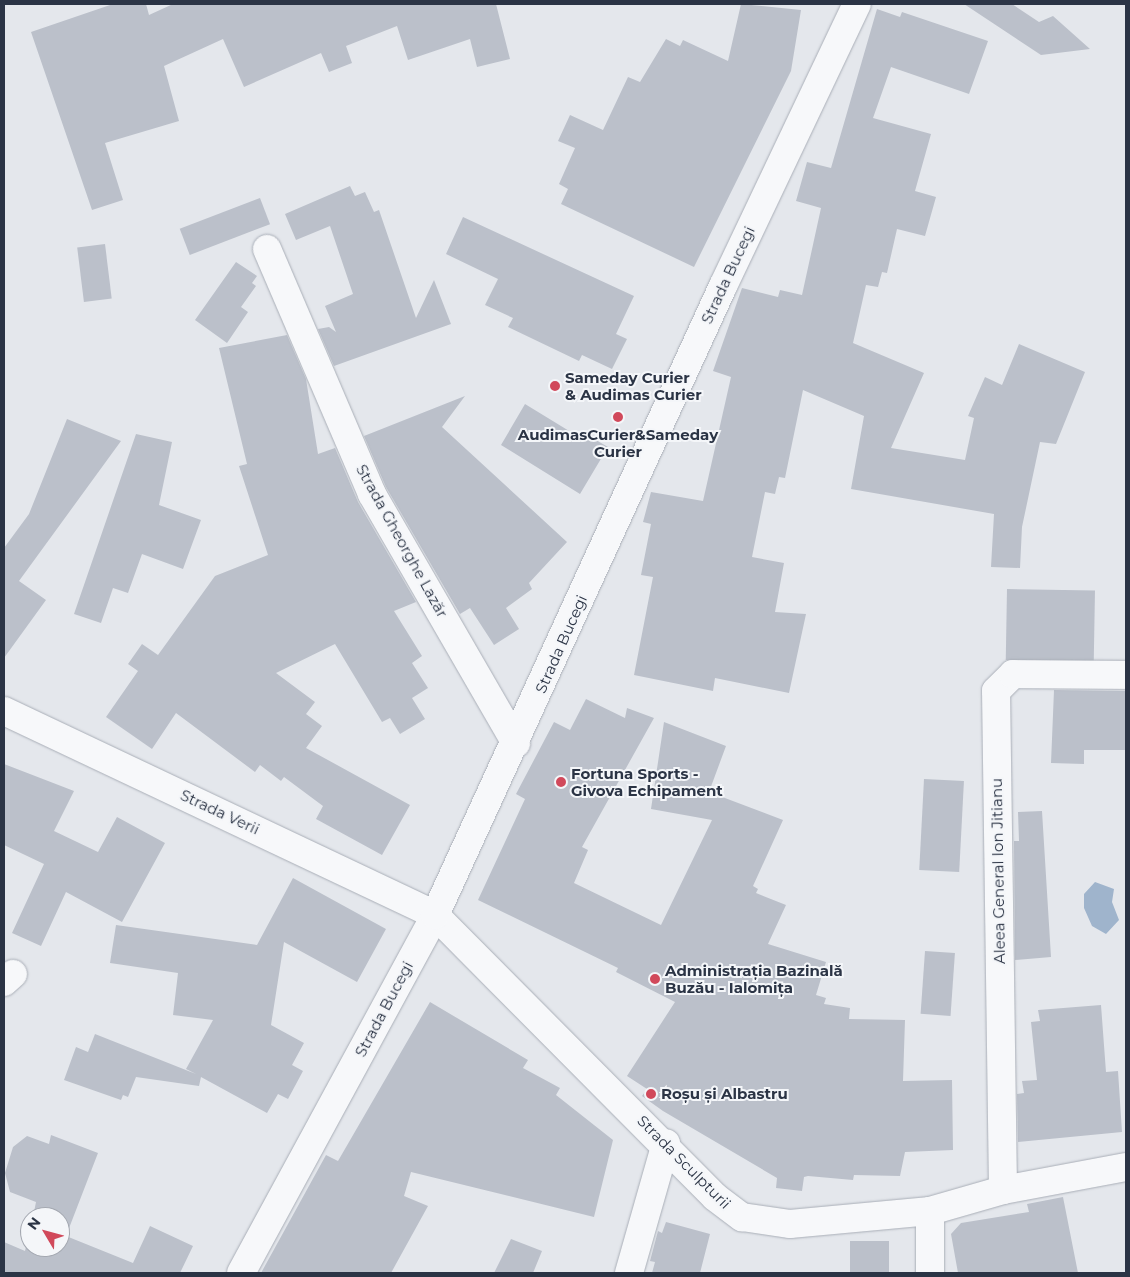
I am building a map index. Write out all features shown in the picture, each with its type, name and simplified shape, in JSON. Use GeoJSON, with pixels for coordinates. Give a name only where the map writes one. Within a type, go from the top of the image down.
{"type":"FeatureCollection","features":[{"type":"Feature","properties":{"kind":"street","name":"Strada Bucegi"},"geometry":{"type":"LineString","coordinates":[[241,1273],[435,915],[516,743],[718,295],[857,4]]}},
{"type":"Feature","properties":{"kind":"street","name":"Strada Gheorghe Lazăr"},"geometry":{"type":"LineString","coordinates":[[267,250],[372,494],[516,743]]}},
{"type":"Feature","properties":{"kind":"street","name":"Aleea General Ion Jitianu"},"geometry":{"type":"LineString","coordinates":[[1003,1190],[996,690],[1013,674],[1126,675]]}},
{"type":"Feature","properties":{"kind":"street","name":"Strada Verii"},"geometry":{"type":"LineString","coordinates":[[4,711],[435,915]]}},
{"type":"Feature","properties":{"kind":"street","name":"Strada Sculpturii"},"geometry":{"type":"LineString","coordinates":[[435,915],[666,1143],[716,1197],[742,1217],[790,1224],[930,1211],[1003,1190],[1126,1167]]}},
{"type":"Feature","properties":{"kind":"street"},"geometry":{"type":"LineString","coordinates":[[629,1273],[666,1143]]}},
{"type":"Feature","properties":{"kind":"street"},"geometry":{"type":"LineString","coordinates":[[930,1211],[930,1273]]}},
{"type":"Feature","properties":{"kind":"water"},"geometry":{"type":"Polygon","coordinates":[[[1095,882],[1114,889],[1112,902],[1119,920],[1106,934],[1092,926],[1084,908],[1084,894],[1095,882]]]}},
{"type":"Feature","properties":{"kind":"building"},"geometry":{"type":"Polygon","coordinates":[[[113,4],[146,4],[149,15],[173,4],[496,4],[510,59],[477,67],[470,39],[408,60],[397,26],[346,46],[352,63],[329,72],[321,53],[244,87],[223,39],[164,66],[179,121],[105,143],[123,200],[92,210],[31,32],[113,4]]]}},
{"type":"Feature","properties":{"kind":"building"},"geometry":{"type":"Polygon","coordinates":[[[741,4],[801,10],[791,71],[694,267],[561,204],[568,189],[559,184],[575,148],[558,141],[570,115],[603,130],[628,77],[640,82],[666,39],[680,46],[683,40],[728,61],[741,4]]]}},
{"type":"Feature","properties":{"kind":"building"},"geometry":{"type":"Polygon","coordinates":[[[964,4],[1012,4],[1039,22],[1053,16],[1090,49],[1041,55],[964,4]]]}},
{"type":"Feature","properties":{"kind":"building"},"geometry":{"type":"Polygon","coordinates":[[[877,9],[900,17],[902,12],[988,41],[969,94],[891,67],[873,118],[931,134],[915,191],[936,197],[925,236],[897,229],[887,273],[882,272],[878,287],[866,285],[853,343],[924,373],[891,448],[965,460],[974,418],[968,416],[985,377],[1002,385],[1019,344],[1085,372],[1056,444],[1040,442],[1022,527],[1020,568],[991,567],[994,514],[851,489],[864,416],[803,390],[785,478],[779,477],[775,494],[765,492],[752,557],[784,563],[775,612],[806,614],[789,693],[715,678],[713,691],[634,675],[653,577],[641,575],[651,524],[643,522],[651,492],[703,501],[731,377],[713,371],[742,288],[778,297],[780,290],[802,295],[821,208],[796,201],[807,162],[831,168],[877,9]]]}},
{"type":"Feature","properties":{"kind":"building"},"geometry":{"type":"Polygon","coordinates":[[[350,186],[355,196],[365,192],[374,212],[379,210],[416,318],[434,280],[451,324],[334,366],[318,329],[329,327],[336,332],[325,306],[353,294],[330,226],[296,240],[285,214],[350,186]]]}},
{"type":"Feature","properties":{"kind":"building"},"geometry":{"type":"Polygon","coordinates":[[[260,198],[270,224],[190,255],[180,229],[260,198]]]}},
{"type":"Feature","properties":{"kind":"building"},"geometry":{"type":"Polygon","coordinates":[[[463,217],[634,296],[616,334],[627,339],[612,369],[582,355],[579,361],[508,327],[513,318],[485,305],[498,279],[446,254],[463,217]]]}},
{"type":"Feature","properties":{"kind":"building"},"geometry":{"type":"Polygon","coordinates":[[[105,244],[112,299],[84,302],[77,247],[105,244]]]}},
{"type":"Feature","properties":{"kind":"building"},"geometry":{"type":"Polygon","coordinates":[[[236,262],[257,276],[252,283],[256,286],[241,307],[248,312],[227,343],[195,320],[236,262]]]}},
{"type":"Feature","properties":{"kind":"building"},"geometry":{"type":"Polygon","coordinates":[[[287,335],[306,379],[318,454],[335,448],[358,502],[416,602],[394,611],[422,656],[412,663],[428,688],[412,698],[425,719],[400,734],[390,718],[382,722],[335,644],[276,673],[315,702],[306,714],[322,726],[306,748],[410,805],[382,855],[316,819],[323,806],[284,777],[281,781],[260,765],[255,772],[176,713],[152,749],[106,717],[138,671],[128,664],[142,644],[158,655],[215,576],[268,555],[239,466],[247,464],[219,348],[287,335]]]}},
{"type":"Feature","properties":{"kind":"building"},"geometry":{"type":"Polygon","coordinates":[[[465,396],[442,427],[567,542],[529,583],[532,589],[506,608],[519,629],[494,645],[470,608],[460,614],[386,487],[364,436],[465,396]]]}},
{"type":"Feature","properties":{"kind":"building"},"geometry":{"type":"Polygon","coordinates":[[[525,404],[579,437],[582,432],[608,447],[580,494],[501,445],[525,404]]]}},
{"type":"Feature","properties":{"kind":"building"},"geometry":{"type":"Polygon","coordinates":[[[67,419],[121,441],[19,581],[46,600],[4,658],[4,548],[29,514],[67,419]]]}},
{"type":"Feature","properties":{"kind":"building"},"geometry":{"type":"Polygon","coordinates":[[[136,434],[172,442],[159,505],[201,520],[183,569],[142,554],[128,593],[113,588],[101,623],[74,614],[136,434]]]}},
{"type":"Feature","properties":{"kind":"building"},"geometry":{"type":"Polygon","coordinates":[[[1007,589],[1095,591],[1094,662],[1006,660],[1007,589]]]}},
{"type":"Feature","properties":{"kind":"building"},"geometry":{"type":"Polygon","coordinates":[[[1054,690],[1126,691],[1126,750],[1084,750],[1084,764],[1051,763],[1054,690]]]}},
{"type":"Feature","properties":{"kind":"building"},"geometry":{"type":"Polygon","coordinates":[[[586,699],[625,718],[627,708],[654,718],[582,847],[588,850],[574,883],[661,925],[712,820],[651,809],[664,722],[726,746],[709,792],[783,820],[753,886],[758,889],[756,893],[786,905],[768,944],[826,962],[816,995],[826,998],[824,1004],[850,1008],[849,1019],[905,1020],[903,1081],[952,1080],[953,1150],[905,1152],[900,1176],[854,1175],[853,1180],[808,1176],[804,1177],[802,1191],[776,1188],[777,1178],[663,1111],[642,1096],[647,1089],[627,1076],[675,1002],[616,972],[618,968],[478,900],[525,799],[516,794],[554,722],[570,730],[586,699]]]}},
{"type":"Feature","properties":{"kind":"building"},"geometry":{"type":"Polygon","coordinates":[[[4,764],[74,791],[54,831],[98,852],[117,817],[165,843],[122,922],[66,892],[41,946],[12,933],[44,864],[4,845],[4,764]]]}},
{"type":"Feature","properties":{"kind":"building"},"geometry":{"type":"Polygon","coordinates":[[[924,779],[964,781],[959,872],[919,870],[924,779]]]}},
{"type":"Feature","properties":{"kind":"building"},"geometry":{"type":"Polygon","coordinates":[[[1042,811],[1051,957],[1015,960],[1014,841],[1019,841],[1018,812],[1042,811]]]}},
{"type":"Feature","properties":{"kind":"building"},"geometry":{"type":"Polygon","coordinates":[[[293,878],[386,929],[357,982],[284,942],[271,1025],[304,1043],[292,1065],[303,1071],[288,1099],[278,1094],[267,1113],[201,1077],[199,1086],[136,1077],[128,1097],[123,1095],[121,1100],[64,1080],[76,1047],[88,1052],[95,1034],[196,1074],[186,1069],[213,1020],[173,1015],[178,973],[110,963],[116,925],[257,945],[293,878]]]}},
{"type":"Feature","properties":{"kind":"building"},"geometry":{"type":"Polygon","coordinates":[[[925,951],[955,953],[951,1016],[921,1014],[925,951]]]}},
{"type":"Feature","properties":{"kind":"building"},"geometry":{"type":"Polygon","coordinates":[[[430,1002],[528,1060],[523,1068],[560,1088],[556,1095],[613,1140],[594,1217],[411,1172],[404,1196],[428,1206],[391,1273],[261,1273],[326,1155],[338,1161],[430,1002]]]}},
{"type":"Feature","properties":{"kind":"building"},"geometry":{"type":"Polygon","coordinates":[[[1101,1005],[1106,1072],[1118,1071],[1122,1132],[1018,1142],[1017,1094],[1024,1093],[1022,1081],[1037,1080],[1031,1022],[1040,1021],[1038,1010],[1101,1005]]]}},
{"type":"Feature","properties":{"kind":"building"},"geometry":{"type":"Polygon","coordinates":[[[51,1135],[98,1153],[70,1226],[70,1207],[35,1207],[36,1202],[10,1192],[5,1173],[13,1147],[27,1136],[49,1144],[51,1135]]]}},
{"type":"Feature","properties":{"kind":"building"},"geometry":{"type":"Polygon","coordinates":[[[1063,1197],[1078,1273],[958,1273],[951,1234],[961,1223],[1029,1212],[1027,1204],[1063,1197]]]}},
{"type":"Feature","properties":{"kind":"building"},"geometry":{"type":"Polygon","coordinates":[[[666,1222],[710,1234],[700,1273],[652,1273],[655,1262],[650,1261],[658,1231],[662,1233],[666,1222]]]}},
{"type":"Feature","properties":{"kind":"building"},"geometry":{"type":"Polygon","coordinates":[[[150,1226],[193,1246],[180,1273],[4,1273],[4,1242],[20,1249],[20,1257],[70,1257],[70,1238],[133,1263],[150,1226]]]}},
{"type":"Feature","properties":{"kind":"building"},"geometry":{"type":"Polygon","coordinates":[[[511,1239],[542,1251],[533,1273],[494,1273],[511,1239]]]}},
{"type":"Feature","properties":{"kind":"building"},"geometry":{"type":"Polygon","coordinates":[[[850,1241],[889,1241],[889,1273],[850,1273],[850,1241]]]}},
{"type":"Feature","properties":{"kind":"place","name":"Sameday Curier & Audimas Curier"},"geometry":{"type":"Point","coordinates":[555,386]}},
{"type":"Feature","properties":{"kind":"place","name":"AudimasCurier&Sameday Curier"},"geometry":{"type":"Point","coordinates":[618,417]}},
{"type":"Feature","properties":{"kind":"place","name":"Fortuna Sports - Givova Echipament"},"geometry":{"type":"Point","coordinates":[561,782]}},
{"type":"Feature","properties":{"kind":"place","name":"Administrația Bazinală Buzău - Ialomița"},"geometry":{"type":"Point","coordinates":[655,979]}},
{"type":"Feature","properties":{"kind":"place","name":"Roșu și Albastru"},"geometry":{"type":"Point","coordinates":[651,1094]}}]}
